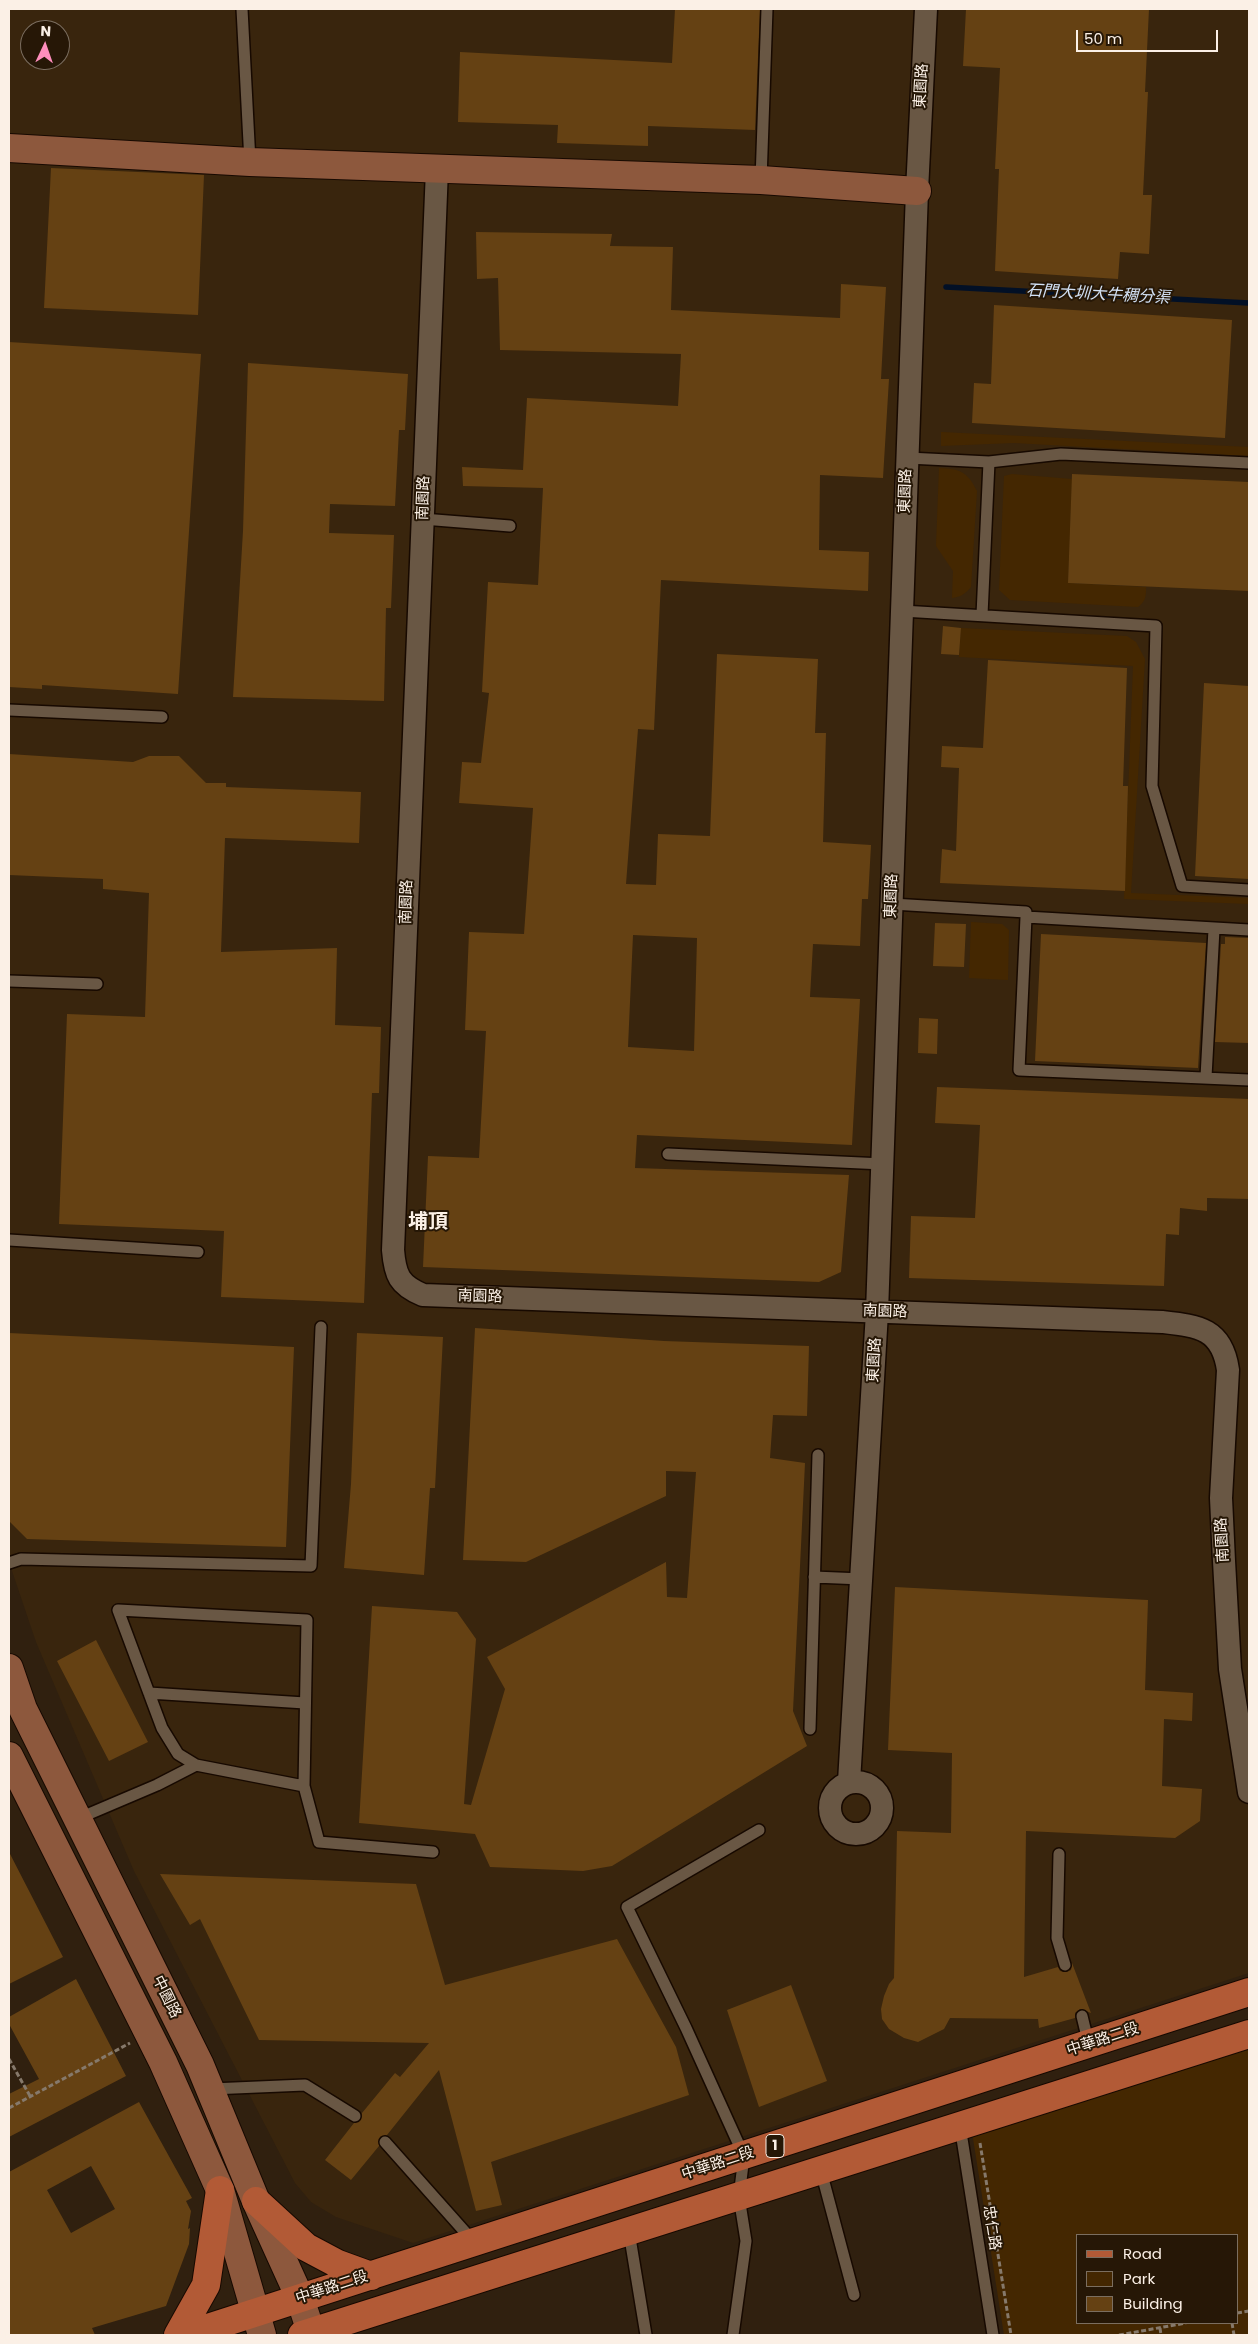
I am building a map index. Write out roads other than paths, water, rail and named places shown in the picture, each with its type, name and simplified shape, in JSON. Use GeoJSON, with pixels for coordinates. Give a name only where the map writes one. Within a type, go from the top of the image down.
{"type":"FeatureCollection","features":[{"type":"Feature","properties":{"kind":"main road"},"geometry":{"type":"LineString","coordinates":[[9,148],[250,162],[761,180],[917,191]]}},
{"type":"Feature","properties":{"kind":"main road","name":"中園路"},"geometry":{"type":"LineString","coordinates":[[9,1668],[23,1709],[210,2089],[256,2201],[300,2298],[307,2334]]}},
{"type":"Feature","properties":{"kind":"main road","name":"中園路"},"geometry":{"type":"LineString","coordinates":[[9,1756],[149,2033],[220,2190],[259,2324]]}},
{"type":"Feature","properties":{"kind":"main road","name":"中華路二段"},"geometry":{"type":"LineString","coordinates":[[186,2335],[259,2324],[300,2298],[1249,1992]]}},
{"type":"Feature","properties":{"kind":"main road"},"geometry":{"type":"LineString","coordinates":[[307,2334],[821,2171],[969,2132],[1046,2100],[1249,2034]]}},
{"type":"Feature","properties":{"kind":"main road"},"geometry":{"type":"LineString","coordinates":[[178,2335],[206,2285],[220,2190]]}},
{"type":"Feature","properties":{"kind":"main road"},"geometry":{"type":"LineString","coordinates":[[256,2201],[306,2247],[338,2264],[371,2276]]}},
{"type":"Feature","properties":{"kind":"street","name":"東園路"},"geometry":{"type":"LineString","coordinates":[[849,1782],[877,1312],[917,191],[926,9]]}},
{"type":"Feature","properties":{"kind":"street","name":"南園路"},"geometry":{"type":"LineString","coordinates":[[437,169],[392,1250],[394,1265],[400,1280],[411,1290],[423,1295],[1162,1322],[1186,1324],[1206,1330],[1222,1345],[1226,1355],[1228,1370],[1221,1498],[1230,1659],[1249,1792]]}},
{"type":"Feature","properties":{"kind":"lane"},"geometry":{"type":"LineString","coordinates":[[242,9],[250,162]]}},
{"type":"Feature","properties":{"kind":"lane"},"geometry":{"type":"LineString","coordinates":[[761,180],[767,9]]}},
{"type":"Feature","properties":{"kind":"lane"},"geometry":{"type":"LineString","coordinates":[[908,458],[989,462],[1061,454],[1249,463]]}},
{"type":"Feature","properties":{"kind":"lane"},"geometry":{"type":"LineString","coordinates":[[982,616],[989,462]]}},
{"type":"Feature","properties":{"kind":"lane"},"geometry":{"type":"LineString","coordinates":[[423,518],[510,526]]}},
{"type":"Feature","properties":{"kind":"lane"},"geometry":{"type":"LineString","coordinates":[[902,611],[1156,626],[1152,786],[1182,886],[1249,890]]}},
{"type":"Feature","properties":{"kind":"lane"},"geometry":{"type":"LineString","coordinates":[[9,710],[162,717]]}},
{"type":"Feature","properties":{"kind":"lane"},"geometry":{"type":"LineString","coordinates":[[892,904],[1026,912],[1019,1070],[1249,1080]]}},
{"type":"Feature","properties":{"kind":"lane"},"geometry":{"type":"LineString","coordinates":[[1026,917],[1249,930]]}},
{"type":"Feature","properties":{"kind":"lane"},"geometry":{"type":"LineString","coordinates":[[1206,1078],[1214,929]]}},
{"type":"Feature","properties":{"kind":"lane"},"geometry":{"type":"LineString","coordinates":[[9,981],[97,984]]}},
{"type":"Feature","properties":{"kind":"lane"},"geometry":{"type":"LineString","coordinates":[[668,1154],[883,1164]]}},
{"type":"Feature","properties":{"kind":"lane"},"geometry":{"type":"LineString","coordinates":[[9,1240],[198,1252]]}},
{"type":"Feature","properties":{"kind":"lane"},"geometry":{"type":"LineString","coordinates":[[9,1563],[21,1559],[311,1566],[321,1327]]}},
{"type":"Feature","properties":{"kind":"lane"},"geometry":{"type":"LineString","coordinates":[[810,1729],[818,1454]]}},
{"type":"Feature","properties":{"kind":"lane"},"geometry":{"type":"LineString","coordinates":[[814,1577],[862,1580]]}},
{"type":"Feature","properties":{"kind":"lane"},"geometry":{"type":"LineString","coordinates":[[304,1786],[196,1765],[178,1754],[162,1728],[118,1610],[307,1620],[304,1786],[319,1842],[433,1852]]}},
{"type":"Feature","properties":{"kind":"lane"},"geometry":{"type":"LineString","coordinates":[[149,1693],[305,1703]]}},
{"type":"Feature","properties":{"kind":"lane"},"geometry":{"type":"LineString","coordinates":[[77,1819],[157,1785],[196,1765]]}},
{"type":"Feature","properties":{"kind":"lane"},"geometry":{"type":"LineString","coordinates":[[732,2335],[746,2241],[739,2197],[744,2156],[686,2028],[627,1907],[759,1830]]}},
{"type":"Feature","properties":{"kind":"lane"},"geometry":{"type":"LineString","coordinates":[[1059,1854],[1057,1938],[1065,1965]]}},
{"type":"Feature","properties":{"kind":"lane"},"geometry":{"type":"LineString","coordinates":[[1082,2016],[1089,2045]]}},
{"type":"Feature","properties":{"kind":"lane"},"geometry":{"type":"LineString","coordinates":[[210,2089],[305,2085],[355,2116]]}},
{"type":"Feature","properties":{"kind":"lane","name":"忠仁路"},"geometry":{"type":"LineString","coordinates":[[969,2132],[993,2335]]}},
{"type":"Feature","properties":{"kind":"lane"},"geometry":{"type":"LineString","coordinates":[[385,2142],[474,2242]]}},
{"type":"Feature","properties":{"kind":"lane"},"geometry":{"type":"LineString","coordinates":[[821,2171],[854,2296]]}},
{"type":"Feature","properties":{"kind":"lane"},"geometry":{"type":"LineString","coordinates":[[629,2232],[646,2335]]}},
{"type":"Feature","properties":{"kind":"waterway","name":"石門大圳大牛稠分渠"},"geometry":{"type":"LineString","coordinates":[[946,287],[1249,303]]}},
{"type":"Feature","properties":{"kind":"district","name":"埔頂"},"geometry":{"type":"Point","coordinates":[428,1223]}}]}
